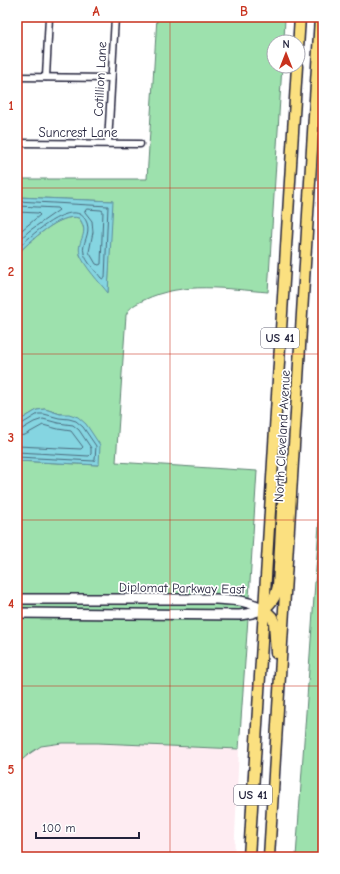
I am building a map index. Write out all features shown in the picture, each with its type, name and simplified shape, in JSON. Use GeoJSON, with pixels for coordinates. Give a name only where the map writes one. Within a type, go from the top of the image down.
{"type":"FeatureCollection","features":[{"type":"Feature","properties":{"kind":"main road"},"geometry":{"type":"LineString","coordinates":[[299,34],[300,17]]}},
{"type":"Feature","properties":{"kind":"main road","name":"North Cleveland Avenue"},"geometry":{"type":"LineString","coordinates":[[269,857],[320,17]]}},
{"type":"Feature","properties":{"kind":"main road","name":"North Cleveland Avenue"},"geometry":{"type":"LineString","coordinates":[[249,857],[297,74]]}},
{"type":"Feature","properties":{"kind":"main road"},"geometry":{"type":"LineString","coordinates":[[279,696],[274,622],[272,617],[264,610],[277,595],[282,509],[295,427]]}},
{"type":"Feature","properties":{"kind":"main road","name":"Diplomat Parkway East"},"geometry":{"type":"LineString","coordinates":[[17,599],[239,601],[252,603],[264,610]]}},
{"type":"Feature","properties":{"kind":"main road","name":"Diplomat Parkway East"},"geometry":{"type":"LineString","coordinates":[[17,613],[240,615],[264,610]]}},
{"type":"Feature","properties":{"kind":"street"},"geometry":{"type":"LineString","coordinates":[[46,77],[49,17]]}},
{"type":"Feature","properties":{"kind":"street","name":"Cotillion Lane"},"geometry":{"type":"LineString","coordinates":[[108,143],[115,17]]}},
{"type":"Feature","properties":{"kind":"street"},"geometry":{"type":"LineString","coordinates":[[17,77],[111,78]]}},
{"type":"Feature","properties":{"kind":"street","name":"Suncrest Lane"},"geometry":{"type":"LineString","coordinates":[[17,143],[140,144]]}},
{"type":"Feature","properties":{"kind":"shaded area"},"geometry":{"type":"Polygon","coordinates":[[[62,743],[98,743],[239,749],[234,857],[17,857],[17,764],[41,746],[62,743]]]}},
{"type":"Feature","properties":{"kind":"green space"},"geometry":{"type":"Polygon","coordinates":[[[157,17],[285,17],[284,34],[266,34],[266,74],[282,74],[268,292],[221,288],[190,288],[159,294],[138,303],[129,309],[126,315],[116,462],[257,471],[249,598],[17,595],[17,461],[99,465],[69,415],[45,409],[37,410],[17,422],[17,254],[37,236],[54,224],[71,217],[79,218],[84,232],[80,255],[89,269],[108,292],[112,201],[17,197],[17,179],[147,179],[157,17]]]}},
{"type":"Feature","properties":{"kind":"green space"},"geometry":{"type":"Polygon","coordinates":[[[323,467],[323,857],[296,857],[323,467]]]}},
{"type":"Feature","properties":{"kind":"green space"},"geometry":{"type":"Polygon","coordinates":[[[17,603],[216,603],[249,606],[248,610],[239,611],[17,609],[17,603]]]}},
{"type":"Feature","properties":{"kind":"green space"},"geometry":{"type":"Polygon","coordinates":[[[17,617],[248,618],[239,749],[98,743],[62,743],[41,746],[17,764],[17,617]]]}},
{"type":"Feature","properties":{"kind":"water"},"geometry":{"type":"Polygon","coordinates":[[[17,197],[113,201],[108,293],[88,269],[80,254],[79,249],[84,228],[79,218],[71,217],[54,224],[37,236],[17,254],[17,197]]]}},
{"type":"Feature","properties":{"kind":"water"},"geometry":{"type":"Polygon","coordinates":[[[45,409],[60,414],[69,414],[78,417],[86,424],[100,445],[99,465],[17,461],[17,422],[37,410],[45,409]]]}}]}
